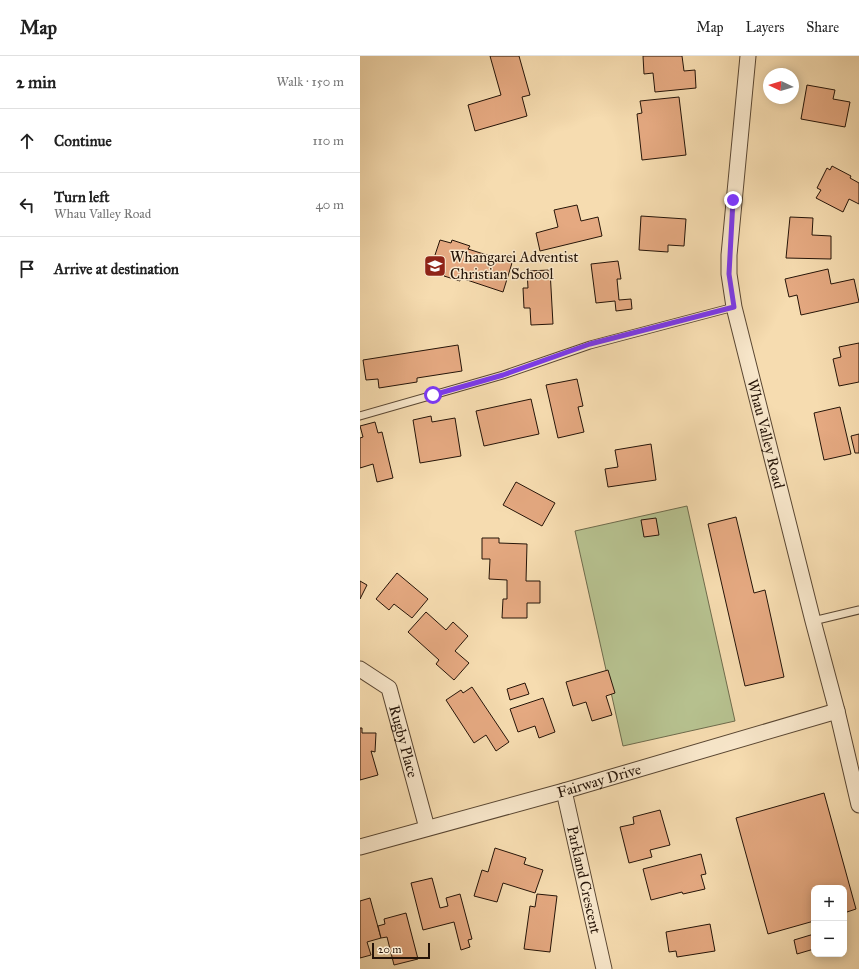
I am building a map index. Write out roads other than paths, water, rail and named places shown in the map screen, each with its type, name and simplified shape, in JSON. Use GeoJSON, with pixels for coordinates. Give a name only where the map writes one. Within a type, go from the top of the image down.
{"type":"FeatureCollection","features":[{"type":"Feature","properties":{"kind":"street","name":"Whau Valley Road"},"geometry":{"type":"LineString","coordinates":[[748,56],[733,200],[729,274],[734,307],[837,711],[859,804]]}},
{"type":"Feature","properties":{"kind":"street","name":"Rugby Place"},"geometry":{"type":"LineString","coordinates":[[360,669],[389,688],[427,828]]}},
{"type":"Feature","properties":{"kind":"street","name":"Fairway Drive"},"geometry":{"type":"LineString","coordinates":[[360,847],[564,791],[837,711]]}},
{"type":"Feature","properties":{"kind":"street","name":"Parkland Crescent"},"geometry":{"type":"LineString","coordinates":[[564,791],[604,969]]}},
{"type":"Feature","properties":{"kind":"lane"},"geometry":{"type":"LineString","coordinates":[[360,416],[503,375],[590,344],[734,307]]}},
{"type":"Feature","properties":{"kind":"lane"},"geometry":{"type":"LineString","coordinates":[[813,621],[859,610]]}},
{"type":"Feature","properties":{"kind":"place","name":"Whangarei Adventist Christian School"},"geometry":{"type":"Point","coordinates":[435,266]}}]}
